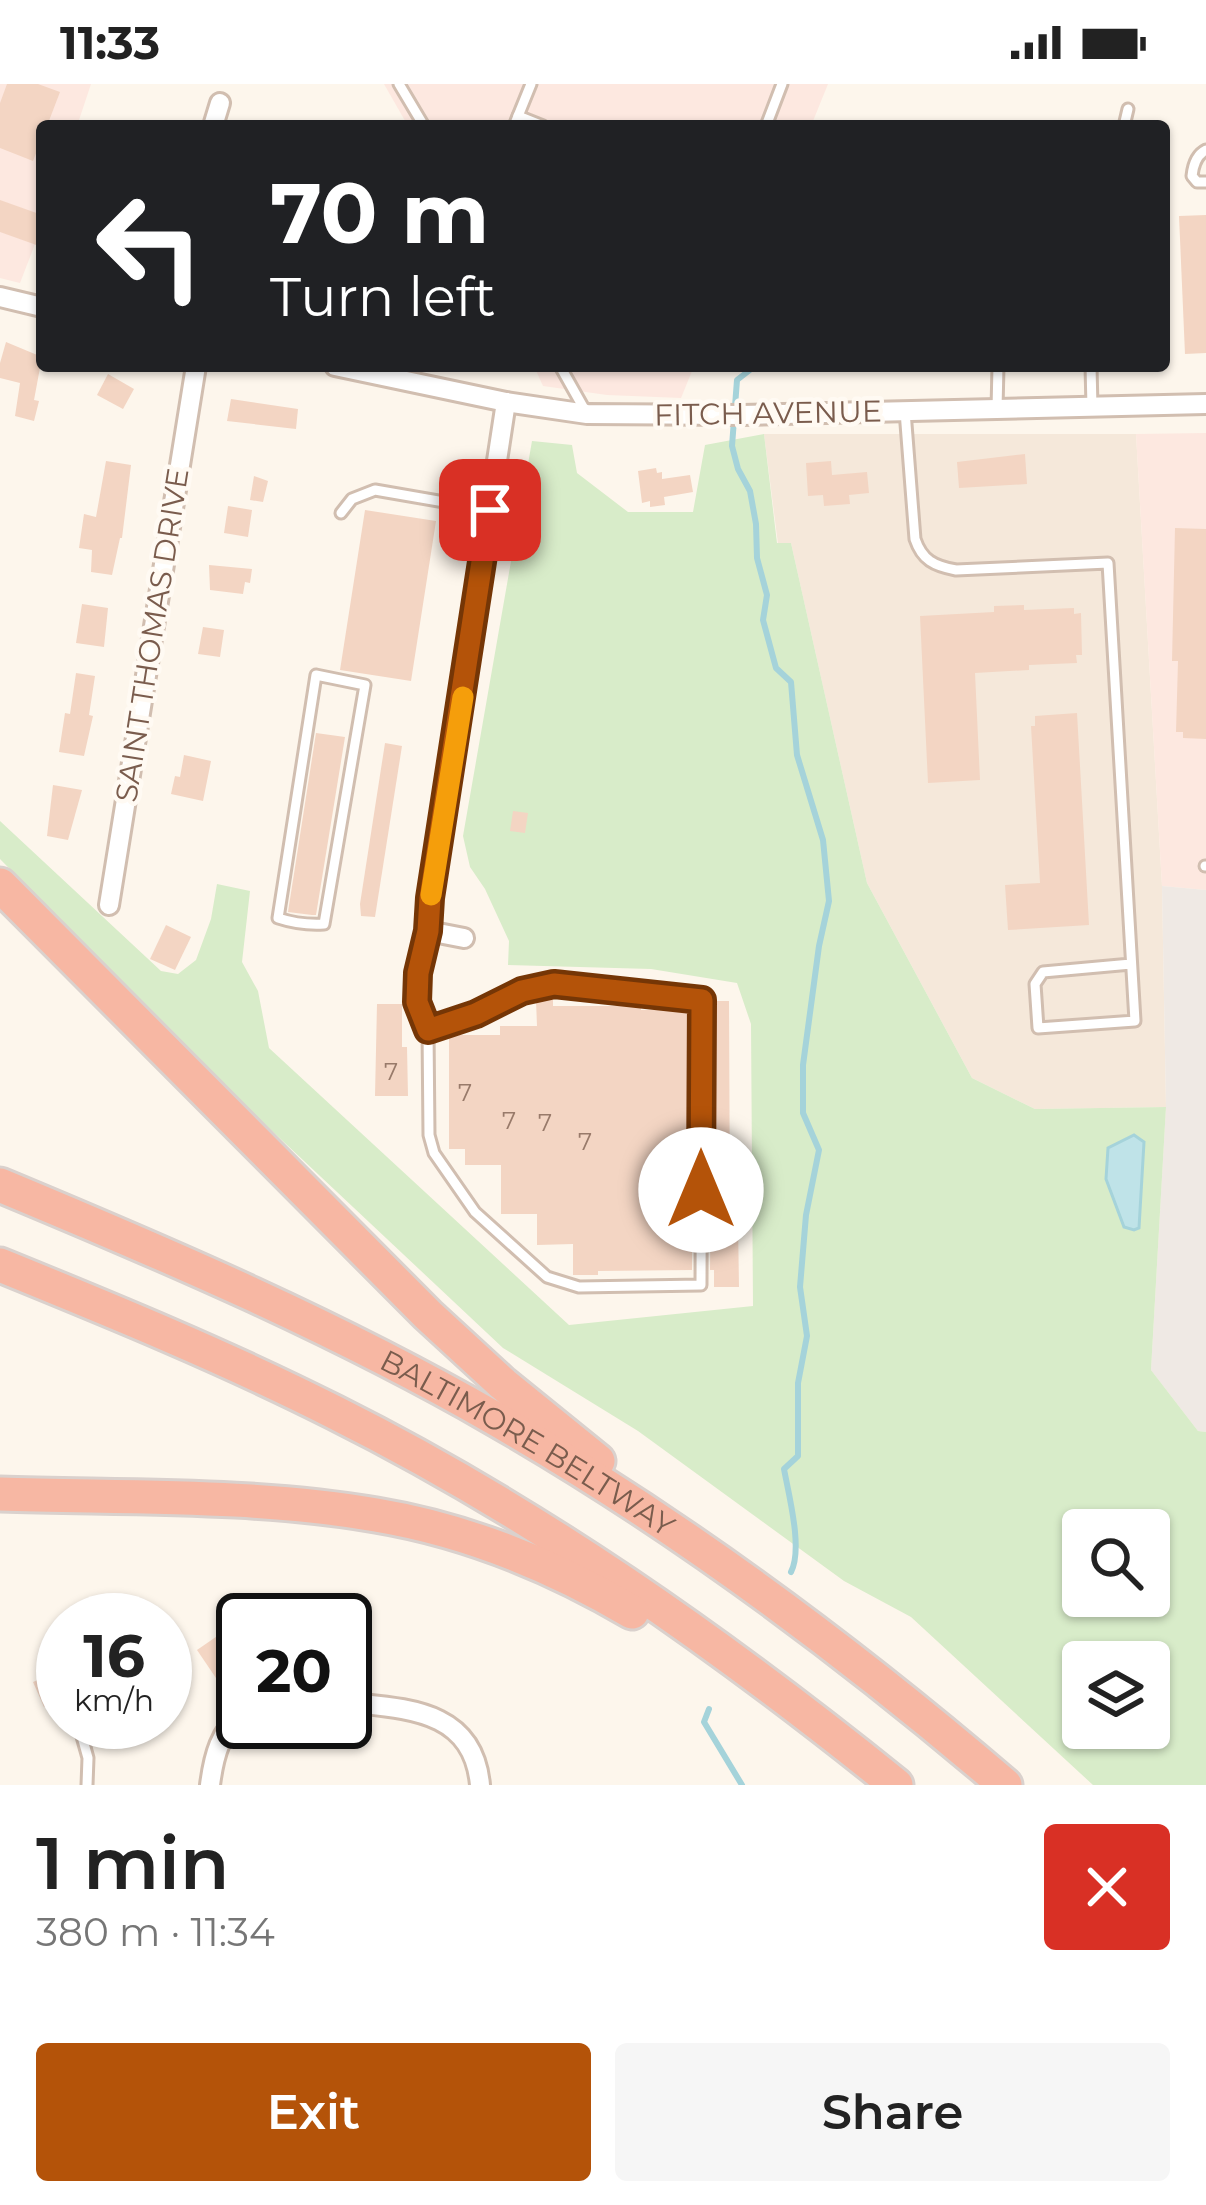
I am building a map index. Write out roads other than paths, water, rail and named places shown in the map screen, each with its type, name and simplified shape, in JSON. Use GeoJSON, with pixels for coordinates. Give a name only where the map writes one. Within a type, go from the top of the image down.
{"type":"FeatureCollection","features":[{"type":"Feature","properties":{"kind":"highway"},"geometry":{"type":"LineString","coordinates":[[0,885],[428,1315],[686,1538]]}},
{"type":"Feature","properties":{"kind":"highway","name":"BALTIMORE BELTWAY"},"geometry":{"type":"LineString","coordinates":[[0,1185],[241,1287],[493,1418],[686,1538],[845,1652],[1005,1785]]}},
{"type":"Feature","properties":{"kind":"highway"},"geometry":{"type":"LineString","coordinates":[[0,1264],[214,1355],[336,1413],[457,1479],[547,1532],[728,1654],[896,1785]]}},
{"type":"Feature","properties":{"kind":"highway"},"geometry":{"type":"LineString","coordinates":[[0,1494],[326,1507],[380,1515],[495,1546],[628,1609],[872,1785]]}},
{"type":"Feature","properties":{"kind":"street"},"geometry":{"type":"LineString","coordinates":[[215,120],[220,103]]}},
{"type":"Feature","properties":{"kind":"street"},"geometry":{"type":"LineString","coordinates":[[0,297],[36,306]]}},
{"type":"Feature","properties":{"kind":"street","name":"SAINT THOMAS DRIVE"},"geometry":{"type":"LineString","coordinates":[[109,904],[195,372]]}},
{"type":"Feature","properties":{"kind":"street","name":"FITCH AVENUE"},"geometry":{"type":"LineString","coordinates":[[364,372],[587,414],[742,416],[1206,404]]}},
{"type":"Feature","properties":{"kind":"street"},"geometry":{"type":"LineString","coordinates":[[464,938],[428,931],[430,898],[506,402]]}},
{"type":"Feature","properties":{"kind":"street"},"geometry":{"type":"LineString","coordinates":[[372,1706],[439,1719],[464,1742],[480,1785]]}},
{"type":"Feature","properties":{"kind":"street"},"geometry":{"type":"LineString","coordinates":[[210,1785],[216,1749]]}},
{"type":"Feature","properties":{"kind":"lane"},"geometry":{"type":"LineString","coordinates":[[399,84],[420,120]]}},
{"type":"Feature","properties":{"kind":"lane"},"geometry":{"type":"LineString","coordinates":[[516,120],[530,84]]}},
{"type":"Feature","properties":{"kind":"lane"},"geometry":{"type":"LineString","coordinates":[[768,120],[782,84]]}},
{"type":"Feature","properties":{"kind":"lane"},"geometry":{"type":"LineString","coordinates":[[1125,120],[1128,109]]}},
{"type":"Feature","properties":{"kind":"lane"},"geometry":{"type":"LineString","coordinates":[[1206,150],[1193,166],[1192,176],[1206,182]]}},
{"type":"Feature","properties":{"kind":"lane"},"geometry":{"type":"LineString","coordinates":[[563,372],[587,414]]}},
{"type":"Feature","properties":{"kind":"lane"},"geometry":{"type":"LineString","coordinates":[[997,409],[998,372]]}},
{"type":"Feature","properties":{"kind":"lane"},"geometry":{"type":"LineString","coordinates":[[1090,372],[1091,407]]}},
{"type":"Feature","properties":{"kind":"lane"},"geometry":{"type":"LineString","coordinates":[[905,411],[915,538],[926,560],[956,570],[1108,562],[1135,1021],[1038,1028],[1035,984],[1043,972],[1131,964]]}},
{"type":"Feature","properties":{"kind":"lane"},"geometry":{"type":"LineString","coordinates":[[341,513],[352,499],[375,490],[490,510]]}},
{"type":"Feature","properties":{"kind":"lane"},"geometry":{"type":"LineString","coordinates":[[316,675],[364,685],[324,924],[312,925],[278,917],[316,675]]}},
{"type":"Feature","properties":{"kind":"lane"},"geometry":{"type":"LineString","coordinates":[[428,931],[417,1002],[428,1030],[429,1135],[434,1153],[475,1212],[548,1277],[563,1282],[579,1287],[701,1285],[702,1000],[554,984],[522,991],[476,1014],[428,1030]]}},
{"type":"Feature","properties":{"kind":"lane"},"geometry":{"type":"LineString","coordinates":[[85,1749],[87,1785]]}},
{"type":"Feature","properties":{"kind":"water"},"geometry":{"type":"Polygon","coordinates":[[[1134,1135],[1144,1142],[1139,1228],[1134,1230],[1124,1227],[1106,1179],[1108,1148],[1134,1135]]]}},
{"type":"Feature","properties":{"kind":"waterway"},"geometry":{"type":"LineString","coordinates":[[747,372],[737,380],[732,446],[750,491],[756,524],[757,558],[767,595],[763,620],[776,668],[791,682],[797,755],[823,840],[829,901],[803,1065],[803,1113],[819,1150],[806,1215],[800,1287],[807,1336],[798,1383],[798,1456],[784,1469],[795,1536],[791,1572]]}},
{"type":"Feature","properties":{"kind":"waterway"},"geometry":{"type":"LineString","coordinates":[[709,1709],[704,1722],[742,1785]]}}]}
